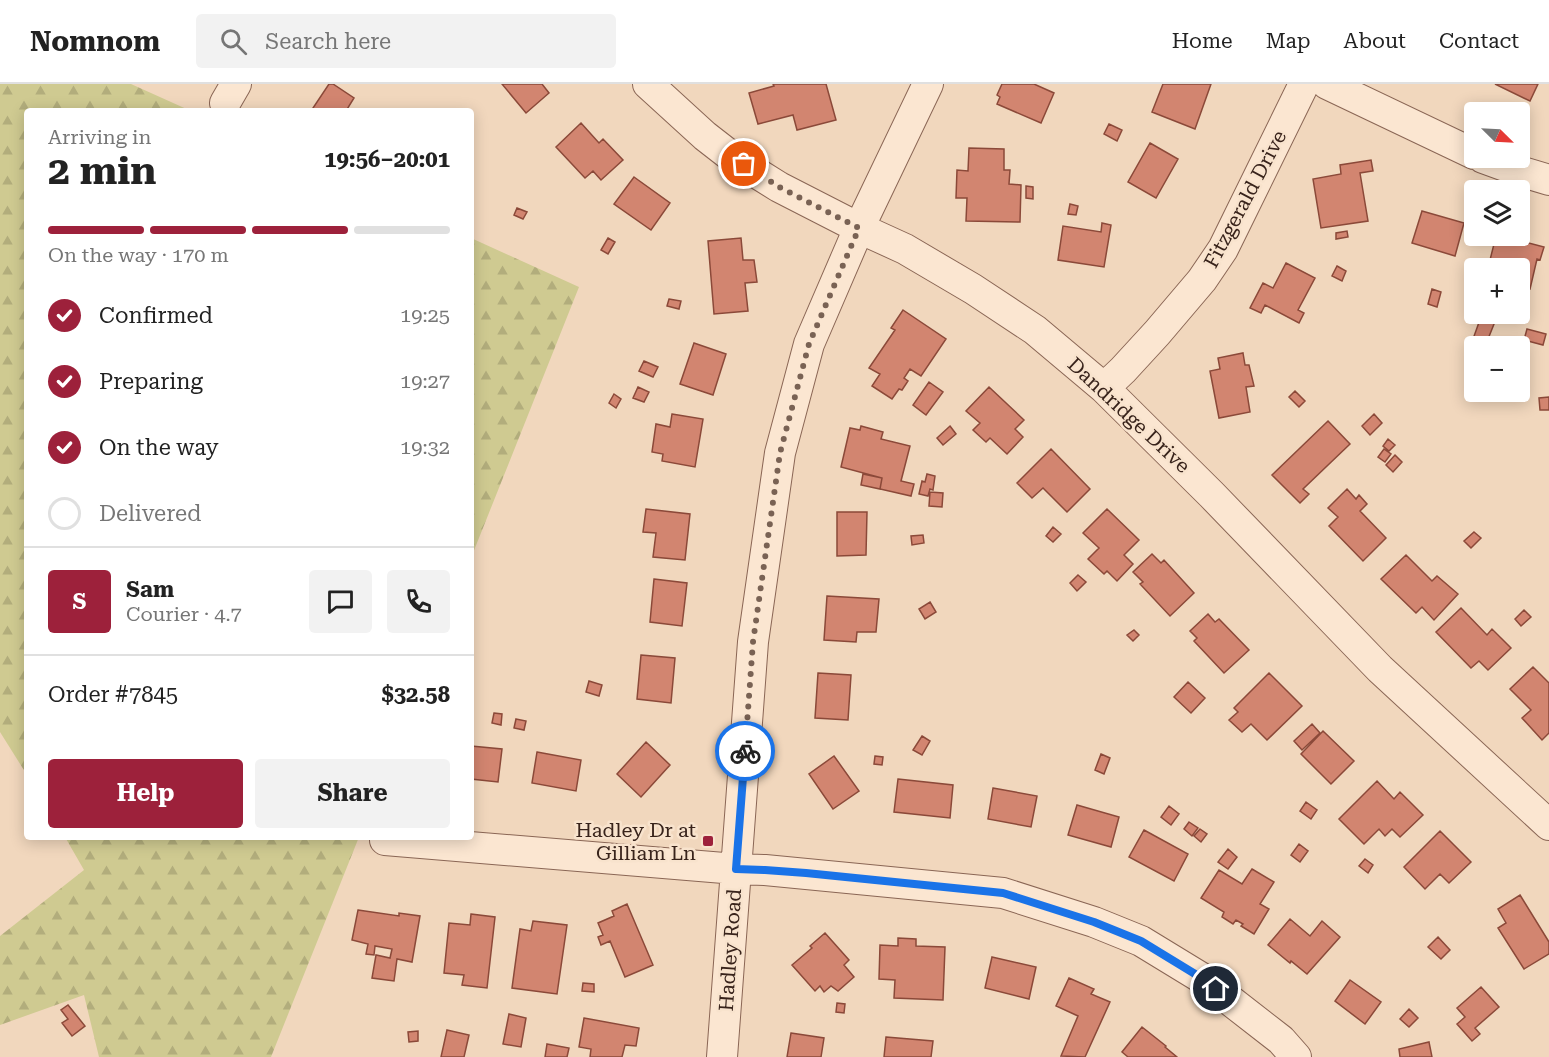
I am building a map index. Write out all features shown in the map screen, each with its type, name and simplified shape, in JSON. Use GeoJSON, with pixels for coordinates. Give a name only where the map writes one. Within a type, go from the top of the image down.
{"type":"FeatureCollection","features":[{"type":"Feature","properties":{"kind":"street","name":"Dandridge Drive"},"geometry":{"type":"LineString","coordinates":[[648,84],[705,136],[732,157],[779,187],[905,249],[973,289],[1035,330],[1104,388],[1212,495],[1380,669],[1549,825]]}},
{"type":"Feature","properties":{"kind":"street","name":"Hadley Road"},"geometry":{"type":"LineString","coordinates":[[722,1057],[753,642],[780,453],[809,344],[859,228],[928,84]]}},
{"type":"Feature","properties":{"kind":"street","name":"Fitzgerald Drive"},"geometry":{"type":"LineString","coordinates":[[1104,388],[1157,333],[1202,280],[1223,249],[1304,84]]}},
{"type":"Feature","properties":{"kind":"street"},"geometry":{"type":"LineString","coordinates":[[1327,84],[1464,149]]}},
{"type":"Feature","properties":{"kind":"street"},"geometry":{"type":"LineString","coordinates":[[1510,168],[1549,180]]}},
{"type":"Feature","properties":{"kind":"street"},"geometry":{"type":"LineString","coordinates":[[385,840],[776,871],[1003,893],[1094,922],[1141,941],[1200,977],[1281,1040],[1296,1057]]}},
{"type":"Feature","properties":{"kind":"green space"},"geometry":{"type":"Polygon","coordinates":[[[0,84],[131,84],[184,108],[24,108],[24,770],[0,732],[0,84]]]}},
{"type":"Feature","properties":{"kind":"green space"},"geometry":{"type":"Polygon","coordinates":[[[474,239],[579,287],[474,550],[474,239]]]}},
{"type":"Feature","properties":{"kind":"green space"},"geometry":{"type":"Polygon","coordinates":[[[67,840],[358,840],[271,1057],[99,1057],[84,995],[0,1025],[0,936],[84,870],[67,840]]]}},
{"type":"Feature","properties":{"kind":"building"},"geometry":{"type":"Polygon","coordinates":[[[329,84],[333,84],[354,98],[348,108],[313,108],[329,84]]]}},
{"type":"Feature","properties":{"kind":"building"},"geometry":{"type":"Polygon","coordinates":[[[502,84],[542,84],[549,93],[526,113],[502,84]]]}},
{"type":"Feature","properties":{"kind":"building"},"geometry":{"type":"Polygon","coordinates":[[[773,84],[826,84],[836,120],[797,130],[793,115],[758,124],[749,93],[774,86],[773,84]]]}},
{"type":"Feature","properties":{"kind":"building"},"geometry":{"type":"Polygon","coordinates":[[[1002,84],[1034,84],[1054,93],[1041,123],[997,104],[1000,97],[997,95],[1002,84]]]}},
{"type":"Feature","properties":{"kind":"building"},"geometry":{"type":"Polygon","coordinates":[[[1163,84],[1211,84],[1195,129],[1152,112],[1163,84]]]}},
{"type":"Feature","properties":{"kind":"building"},"geometry":{"type":"Polygon","coordinates":[[[1495,84],[1538,84],[1530,101],[1495,84]]]}},
{"type":"Feature","properties":{"kind":"building"},"geometry":{"type":"Polygon","coordinates":[[[581,123],[599,143],[603,139],[623,160],[601,180],[593,171],[585,178],[556,147],[581,123]]]}},
{"type":"Feature","properties":{"kind":"building"},"geometry":{"type":"Polygon","coordinates":[[[1109,124],[1122,130],[1117,141],[1104,134],[1109,124]]]}},
{"type":"Feature","properties":{"kind":"building"},"geometry":{"type":"Polygon","coordinates":[[[1150,143],[1178,159],[1156,198],[1128,182],[1150,143]]]}},
{"type":"Feature","properties":{"kind":"building"},"geometry":{"type":"Polygon","coordinates":[[[969,148],[1004,149],[1004,170],[1010,170],[1009,184],[1021,185],[1020,222],[966,221],[967,198],[956,198],[957,170],[968,171],[969,148]]]}},
{"type":"Feature","properties":{"kind":"building"},"geometry":{"type":"Polygon","coordinates":[[[1371,160],[1373,171],[1360,173],[1368,221],[1321,228],[1313,179],[1341,174],[1340,165],[1371,160]]]}},
{"type":"Feature","properties":{"kind":"building"},"geometry":{"type":"Polygon","coordinates":[[[634,177],[670,203],[651,230],[614,204],[634,177]]]}},
{"type":"Feature","properties":{"kind":"building"},"geometry":{"type":"Polygon","coordinates":[[[1026,186],[1033,187],[1033,199],[1026,198],[1026,186]]]}},
{"type":"Feature","properties":{"kind":"building"},"geometry":{"type":"Polygon","coordinates":[[[1070,204],[1078,206],[1076,215],[1068,214],[1070,204]]]}},
{"type":"Feature","properties":{"kind":"building"},"geometry":{"type":"Polygon","coordinates":[[[517,208],[527,212],[523,219],[514,215],[517,208]]]}},
{"type":"Feature","properties":{"kind":"building"},"geometry":{"type":"Polygon","coordinates":[[[1422,211],[1464,223],[1455,256],[1412,243],[1422,211]]]}},
{"type":"Feature","properties":{"kind":"building"},"geometry":{"type":"Polygon","coordinates":[[[1102,223],[1111,225],[1104,267],[1058,260],[1063,226],[1101,232],[1102,223]]]}},
{"type":"Feature","properties":{"kind":"building"},"geometry":{"type":"Polygon","coordinates":[[[1347,231],[1348,237],[1336,239],[1336,233],[1347,231]]]}},
{"type":"Feature","properties":{"kind":"building"},"geometry":{"type":"Polygon","coordinates":[[[608,238],[615,242],[608,254],[601,250],[608,238]]]}},
{"type":"Feature","properties":{"kind":"building"},"geometry":{"type":"Polygon","coordinates":[[[741,238],[743,260],[754,260],[757,282],[745,283],[748,311],[714,314],[708,241],[741,238]]]}},
{"type":"Feature","properties":{"kind":"building"},"geometry":{"type":"Polygon","coordinates":[[[1530,243],[1544,247],[1540,260],[1537,259],[1530,289],[1530,258],[1490,258],[1494,246],[1530,246],[1530,243]]]}},
{"type":"Feature","properties":{"kind":"building"},"geometry":{"type":"Polygon","coordinates":[[[1286,263],[1315,278],[1298,310],[1304,313],[1299,323],[1265,305],[1261,313],[1250,308],[1263,283],[1273,288],[1286,263]]]}},
{"type":"Feature","properties":{"kind":"building"},"geometry":{"type":"Polygon","coordinates":[[[1337,266],[1346,271],[1342,281],[1332,276],[1337,266]]]}},
{"type":"Feature","properties":{"kind":"building"},"geometry":{"type":"Polygon","coordinates":[[[1432,289],[1441,292],[1437,307],[1428,304],[1432,289]]]}},
{"type":"Feature","properties":{"kind":"building"},"geometry":{"type":"Polygon","coordinates":[[[669,299],[681,301],[679,309],[667,306],[669,299]]]}},
{"type":"Feature","properties":{"kind":"building"},"geometry":{"type":"Polygon","coordinates":[[[903,310],[946,339],[921,376],[910,369],[904,378],[908,381],[892,399],[872,386],[880,374],[869,368],[895,330],[891,328],[903,310]]]}},
{"type":"Feature","properties":{"kind":"building"},"geometry":{"type":"Polygon","coordinates":[[[1478,324],[1494,324],[1489,336],[1474,336],[1478,324]]]}},
{"type":"Feature","properties":{"kind":"building"},"geometry":{"type":"Polygon","coordinates":[[[1527,329],[1546,334],[1543,345],[1530,342],[1530,336],[1525,336],[1527,329]]]}},
{"type":"Feature","properties":{"kind":"building"},"geometry":{"type":"Polygon","coordinates":[[[694,343],[726,354],[713,395],[680,384],[694,343]]]}},
{"type":"Feature","properties":{"kind":"building"},"geometry":{"type":"Polygon","coordinates":[[[1243,353],[1245,365],[1249,365],[1254,386],[1246,387],[1250,412],[1219,418],[1210,371],[1220,369],[1218,358],[1243,353]]]}},
{"type":"Feature","properties":{"kind":"building"},"geometry":{"type":"Polygon","coordinates":[[[644,361],[658,367],[653,377],[639,371],[644,361]]]}},
{"type":"Feature","properties":{"kind":"building"},"geometry":{"type":"Polygon","coordinates":[[[929,382],[943,392],[926,415],[913,405],[929,382]]]}},
{"type":"Feature","properties":{"kind":"building"},"geometry":{"type":"Polygon","coordinates":[[[638,387],[649,392],[644,402],[633,398],[638,387]]]}},
{"type":"Feature","properties":{"kind":"building"},"geometry":{"type":"Polygon","coordinates":[[[989,387],[1024,420],[1015,429],[1023,437],[1007,454],[990,438],[986,442],[973,430],[980,423],[966,411],[989,387]]]}},
{"type":"Feature","properties":{"kind":"building"},"geometry":{"type":"Polygon","coordinates":[[[1295,391],[1305,401],[1299,407],[1289,397],[1295,391]]]}},
{"type":"Feature","properties":{"kind":"building"},"geometry":{"type":"Polygon","coordinates":[[[614,394],[621,399],[616,408],[609,403],[614,394]]]}},
{"type":"Feature","properties":{"kind":"building"},"geometry":{"type":"Polygon","coordinates":[[[1549,397],[1549,410],[1540,410],[1539,398],[1549,397]]]}},
{"type":"Feature","properties":{"kind":"building"},"geometry":{"type":"Polygon","coordinates":[[[672,414],[703,419],[695,467],[662,461],[663,454],[652,452],[656,424],[670,427],[672,414]]]}},
{"type":"Feature","properties":{"kind":"building"},"geometry":{"type":"Polygon","coordinates":[[[1374,414],[1382,423],[1370,435],[1362,426],[1374,414]]]}},
{"type":"Feature","properties":{"kind":"building"},"geometry":{"type":"Polygon","coordinates":[[[1328,421],[1350,444],[1303,489],[1309,494],[1300,503],[1272,475],[1328,421]]]}},
{"type":"Feature","properties":{"kind":"building"},"geometry":{"type":"Polygon","coordinates":[[[861,426],[883,432],[881,439],[910,446],[901,481],[914,484],[911,496],[880,489],[882,478],[841,467],[850,428],[860,430],[861,426]]]}},
{"type":"Feature","properties":{"kind":"building"},"geometry":{"type":"Polygon","coordinates":[[[950,426],[956,434],[943,445],[937,438],[950,426]]]}},
{"type":"Feature","properties":{"kind":"building"},"geometry":{"type":"Polygon","coordinates":[[[1388,439],[1395,445],[1389,451],[1383,446],[1388,439]]]}},
{"type":"Feature","properties":{"kind":"building"},"geometry":{"type":"Polygon","coordinates":[[[1051,449],[1090,489],[1067,512],[1043,488],[1032,498],[1017,483],[1051,449]]]}},
{"type":"Feature","properties":{"kind":"building"},"geometry":{"type":"Polygon","coordinates":[[[1384,449],[1391,454],[1385,462],[1378,457],[1384,449]]]}},
{"type":"Feature","properties":{"kind":"building"},"geometry":{"type":"Polygon","coordinates":[[[1395,455],[1402,462],[1393,472],[1386,465],[1395,455]]]}},
{"type":"Feature","properties":{"kind":"building"},"geometry":{"type":"Polygon","coordinates":[[[863,474],[882,478],[880,489],[861,485],[863,474]]]}},
{"type":"Feature","properties":{"kind":"building"},"geometry":{"type":"Polygon","coordinates":[[[927,474],[935,476],[933,490],[930,489],[928,496],[919,494],[922,481],[925,482],[927,474]]]}},
{"type":"Feature","properties":{"kind":"building"},"geometry":{"type":"Polygon","coordinates":[[[1347,489],[1356,499],[1359,495],[1367,504],[1360,511],[1386,538],[1363,561],[1329,526],[1338,517],[1328,508],[1347,489]]]}},
{"type":"Feature","properties":{"kind":"building"},"geometry":{"type":"Polygon","coordinates":[[[930,492],[943,493],[942,507],[929,506],[930,492]]]}},
{"type":"Feature","properties":{"kind":"building"},"geometry":{"type":"Polygon","coordinates":[[[646,509],[690,514],[685,560],[653,557],[656,533],[643,532],[646,509]]]}},
{"type":"Feature","properties":{"kind":"building"},"geometry":{"type":"Polygon","coordinates":[[[1107,509],[1139,540],[1124,555],[1133,564],[1117,581],[1107,571],[1104,574],[1088,559],[1099,548],[1083,533],[1107,509]]]}},
{"type":"Feature","properties":{"kind":"building"},"geometry":{"type":"Polygon","coordinates":[[[837,512],[867,512],[866,555],[837,556],[837,512]]]}},
{"type":"Feature","properties":{"kind":"building"},"geometry":{"type":"Polygon","coordinates":[[[1053,527],[1061,534],[1053,542],[1046,536],[1053,527]]]}},
{"type":"Feature","properties":{"kind":"building"},"geometry":{"type":"Polygon","coordinates":[[[1474,532],[1481,538],[1471,548],[1464,541],[1474,532]]]}},
{"type":"Feature","properties":{"kind":"building"},"geometry":{"type":"Polygon","coordinates":[[[923,535],[924,543],[912,545],[911,536],[923,535]]]}},
{"type":"Feature","properties":{"kind":"building"},"geometry":{"type":"Polygon","coordinates":[[[1152,554],[1161,563],[1164,560],[1194,593],[1170,616],[1140,584],[1143,582],[1133,572],[1152,554]]]}},
{"type":"Feature","properties":{"kind":"building"},"geometry":{"type":"Polygon","coordinates":[[[1406,555],[1432,581],[1437,576],[1458,594],[1434,620],[1422,607],[1416,613],[1381,579],[1406,555]]]}},
{"type":"Feature","properties":{"kind":"building"},"geometry":{"type":"Polygon","coordinates":[[[1078,575],[1086,582],[1077,591],[1070,583],[1078,575]]]}},
{"type":"Feature","properties":{"kind":"building"},"geometry":{"type":"Polygon","coordinates":[[[654,579],[687,583],[682,626],[650,622],[654,579]]]}},
{"type":"Feature","properties":{"kind":"building"},"geometry":{"type":"Polygon","coordinates":[[[827,596],[879,599],[876,632],[857,632],[856,642],[824,640],[827,596]]]}},
{"type":"Feature","properties":{"kind":"building"},"geometry":{"type":"Polygon","coordinates":[[[930,602],[936,612],[925,619],[919,609],[930,602]]]}},
{"type":"Feature","properties":{"kind":"building"},"geometry":{"type":"Polygon","coordinates":[[[1461,608],[1487,635],[1492,629],[1511,648],[1488,670],[1479,661],[1471,668],[1436,632],[1461,608]]]}},
{"type":"Feature","properties":{"kind":"building"},"geometry":{"type":"Polygon","coordinates":[[[1524,610],[1531,617],[1521,626],[1515,619],[1524,610]]]}},
{"type":"Feature","properties":{"kind":"building"},"geometry":{"type":"Polygon","coordinates":[[[1208,614],[1215,622],[1219,619],[1249,650],[1224,673],[1194,641],[1197,638],[1190,631],[1208,614]]]}},
{"type":"Feature","properties":{"kind":"building"},"geometry":{"type":"Polygon","coordinates":[[[1134,630],[1139,635],[1133,641],[1127,635],[1134,630]]]}},
{"type":"Feature","properties":{"kind":"building"},"geometry":{"type":"Polygon","coordinates":[[[641,655],[675,658],[671,703],[637,699],[641,655]]]}},
{"type":"Feature","properties":{"kind":"building"},"geometry":{"type":"Polygon","coordinates":[[[1533,667],[1549,683],[1549,733],[1542,740],[1522,718],[1531,710],[1510,689],[1533,667]]]}},
{"type":"Feature","properties":{"kind":"building"},"geometry":{"type":"Polygon","coordinates":[[[818,673],[851,675],[848,720],[815,718],[818,673]]]}},
{"type":"Feature","properties":{"kind":"building"},"geometry":{"type":"Polygon","coordinates":[[[1269,673],[1302,706],[1267,740],[1251,724],[1242,732],[1229,720],[1238,712],[1234,708],[1269,673]]]}},
{"type":"Feature","properties":{"kind":"building"},"geometry":{"type":"Polygon","coordinates":[[[589,681],[602,685],[599,696],[586,692],[589,681]]]}},
{"type":"Feature","properties":{"kind":"building"},"geometry":{"type":"Polygon","coordinates":[[[1188,682],[1205,698],[1191,713],[1174,697],[1188,682]]]}},
{"type":"Feature","properties":{"kind":"building"},"geometry":{"type":"Polygon","coordinates":[[[494,713],[502,714],[501,725],[492,723],[494,713]]]}},
{"type":"Feature","properties":{"kind":"building"},"geometry":{"type":"Polygon","coordinates":[[[516,719],[526,721],[524,730],[514,728],[516,719]]]}},
{"type":"Feature","properties":{"kind":"building"},"geometry":{"type":"Polygon","coordinates":[[[1312,724],[1320,733],[1302,750],[1294,741],[1312,724]]]}},
{"type":"Feature","properties":{"kind":"building"},"geometry":{"type":"Polygon","coordinates":[[[1323,731],[1354,761],[1331,784],[1301,754],[1323,731]]]}},
{"type":"Feature","properties":{"kind":"building"},"geometry":{"type":"Polygon","coordinates":[[[922,736],[930,741],[922,755],[913,750],[922,736]]]}},
{"type":"Feature","properties":{"kind":"building"},"geometry":{"type":"Polygon","coordinates":[[[646,742],[670,765],[641,797],[617,774],[646,742]]]}},
{"type":"Feature","properties":{"kind":"building"},"geometry":{"type":"Polygon","coordinates":[[[474,746],[502,749],[498,782],[474,779],[474,746]]]}},
{"type":"Feature","properties":{"kind":"building"},"geometry":{"type":"Polygon","coordinates":[[[537,752],[581,760],[576,791],[532,783],[537,752]]]}},
{"type":"Feature","properties":{"kind":"building"},"geometry":{"type":"Polygon","coordinates":[[[1101,754],[1110,758],[1104,774],[1095,770],[1101,754]]]}},
{"type":"Feature","properties":{"kind":"building"},"geometry":{"type":"Polygon","coordinates":[[[834,756],[859,791],[833,809],[809,774],[834,756]]]}},
{"type":"Feature","properties":{"kind":"building"},"geometry":{"type":"Polygon","coordinates":[[[875,756],[883,757],[882,765],[874,764],[875,756]]]}},
{"type":"Feature","properties":{"kind":"building"},"geometry":{"type":"Polygon","coordinates":[[[898,779],[953,785],[950,818],[894,812],[898,779]]]}},
{"type":"Feature","properties":{"kind":"building"},"geometry":{"type":"Polygon","coordinates":[[[1377,781],[1394,799],[1400,792],[1423,815],[1400,837],[1392,829],[1385,836],[1379,829],[1364,844],[1339,819],[1377,781]]]}},
{"type":"Feature","properties":{"kind":"building"},"geometry":{"type":"Polygon","coordinates":[[[993,788],[1037,796],[1031,827],[988,819],[993,788]]]}},
{"type":"Feature","properties":{"kind":"building"},"geometry":{"type":"Polygon","coordinates":[[[1306,802],[1317,810],[1311,819],[1300,811],[1306,802]]]}},
{"type":"Feature","properties":{"kind":"building"},"geometry":{"type":"Polygon","coordinates":[[[1077,805],[1119,817],[1111,847],[1068,835],[1077,805]]]}},
{"type":"Feature","properties":{"kind":"building"},"geometry":{"type":"Polygon","coordinates":[[[1169,806],[1179,814],[1171,825],[1161,817],[1169,806]]]}},
{"type":"Feature","properties":{"kind":"building"},"geometry":{"type":"Polygon","coordinates":[[[1189,822],[1198,828],[1192,836],[1184,829],[1189,822]]]}},
{"type":"Feature","properties":{"kind":"building"},"geometry":{"type":"Polygon","coordinates":[[[1200,829],[1207,834],[1201,842],[1194,836],[1200,829]]]}},
{"type":"Feature","properties":{"kind":"building"},"geometry":{"type":"Polygon","coordinates":[[[1144,830],[1188,854],[1174,881],[1129,857],[1144,830]]]}},
{"type":"Feature","properties":{"kind":"building"},"geometry":{"type":"Polygon","coordinates":[[[1440,831],[1471,862],[1449,883],[1440,874],[1425,889],[1404,867],[1440,831]]]}},
{"type":"Feature","properties":{"kind":"building"},"geometry":{"type":"Polygon","coordinates":[[[1299,844],[1308,851],[1300,862],[1291,855],[1299,844]]]}},
{"type":"Feature","properties":{"kind":"building"},"geometry":{"type":"Polygon","coordinates":[[[1228,849],[1237,857],[1228,869],[1218,862],[1228,849]]]}},
{"type":"Feature","properties":{"kind":"building"},"geometry":{"type":"Polygon","coordinates":[[[1365,859],[1373,865],[1368,873],[1359,866],[1365,859]]]}},
{"type":"Feature","properties":{"kind":"building"},"geometry":{"type":"Polygon","coordinates":[[[1252,869],[1274,882],[1260,904],[1269,909],[1254,934],[1236,920],[1233,924],[1222,917],[1224,912],[1201,898],[1219,870],[1242,884],[1252,869]]]}},
{"type":"Feature","properties":{"kind":"building"},"geometry":{"type":"Polygon","coordinates":[[[1520,895],[1549,942],[1549,954],[1524,969],[1498,928],[1506,923],[1498,909],[1520,895]]]}},
{"type":"Feature","properties":{"kind":"building"},"geometry":{"type":"Polygon","coordinates":[[[627,904],[653,965],[625,977],[610,941],[601,945],[598,937],[603,935],[598,923],[614,916],[612,911],[627,904]]]}},
{"type":"Feature","properties":{"kind":"building"},"geometry":{"type":"Polygon","coordinates":[[[358,910],[399,916],[399,913],[420,916],[412,962],[397,959],[394,981],[372,978],[376,955],[390,958],[392,949],[375,946],[374,955],[366,954],[368,944],[352,940],[358,910]]]}},
{"type":"Feature","properties":{"kind":"building"},"geometry":{"type":"Polygon","coordinates":[[[471,914],[495,917],[487,988],[462,985],[464,975],[444,973],[449,923],[470,925],[471,914]]]}},
{"type":"Feature","properties":{"kind":"building"},"geometry":{"type":"Polygon","coordinates":[[[1290,919],[1310,936],[1322,921],[1340,937],[1307,974],[1268,945],[1290,919]]]}},
{"type":"Feature","properties":{"kind":"building"},"geometry":{"type":"Polygon","coordinates":[[[533,921],[567,925],[557,994],[512,988],[520,929],[531,931],[533,921]]]}},
{"type":"Feature","properties":{"kind":"building"},"geometry":{"type":"Polygon","coordinates":[[[825,933],[849,960],[844,965],[854,977],[838,991],[831,986],[824,992],[820,986],[815,991],[792,965],[825,933]]]}},
{"type":"Feature","properties":{"kind":"building"},"geometry":{"type":"Polygon","coordinates":[[[1438,937],[1450,950],[1441,959],[1428,947],[1438,937]]]}},
{"type":"Feature","properties":{"kind":"building"},"geometry":{"type":"Polygon","coordinates":[[[898,938],[916,939],[916,946],[945,947],[943,1000],[894,998],[895,980],[879,979],[880,945],[898,946],[898,938]]]}},
{"type":"Feature","properties":{"kind":"building"},"geometry":{"type":"Polygon","coordinates":[[[992,957],[1036,967],[1029,999],[985,988],[992,957]]]}},
{"type":"Feature","properties":{"kind":"building"},"geometry":{"type":"Polygon","coordinates":[[[1069,978],[1094,989],[1091,994],[1110,1002],[1085,1057],[1061,1056],[1078,1016],[1056,1006],[1069,978]]]}},
{"type":"Feature","properties":{"kind":"building"},"geometry":{"type":"Polygon","coordinates":[[[1350,980],[1381,1002],[1365,1024],[1335,1001],[1350,980]]]}},
{"type":"Feature","properties":{"kind":"building"},"geometry":{"type":"Polygon","coordinates":[[[583,983],[594,984],[594,992],[582,991],[583,983]]]}},
{"type":"Feature","properties":{"kind":"building"},"geometry":{"type":"Polygon","coordinates":[[[1481,987],[1499,1007],[1475,1028],[1480,1034],[1472,1041],[1457,1024],[1465,1017],[1457,1008],[1481,987]]]}},
{"type":"Feature","properties":{"kind":"building"},"geometry":{"type":"Polygon","coordinates":[[[837,1003],[845,1004],[844,1013],[836,1012],[837,1003]]]}},
{"type":"Feature","properties":{"kind":"building"},"geometry":{"type":"Polygon","coordinates":[[[68,1005],[85,1026],[72,1036],[62,1023],[68,1019],[61,1010],[68,1005]]]}},
{"type":"Feature","properties":{"kind":"building"},"geometry":{"type":"Polygon","coordinates":[[[1409,1009],[1418,1018],[1409,1027],[1400,1019],[1409,1009]]]}},
{"type":"Feature","properties":{"kind":"building"},"geometry":{"type":"Polygon","coordinates":[[[509,1014],[526,1018],[521,1047],[503,1044],[509,1014]]]}},
{"type":"Feature","properties":{"kind":"building"},"geometry":{"type":"Polygon","coordinates":[[[584,1018],[639,1028],[636,1046],[625,1045],[622,1057],[590,1057],[591,1049],[579,1047],[584,1018]]]}},
{"type":"Feature","properties":{"kind":"building"},"geometry":{"type":"Polygon","coordinates":[[[1142,1027],[1177,1057],[1128,1057],[1122,1052],[1142,1027]]]}},
{"type":"Feature","properties":{"kind":"building"},"geometry":{"type":"Polygon","coordinates":[[[447,1030],[469,1035],[464,1057],[441,1057],[447,1030]]]}},
{"type":"Feature","properties":{"kind":"building"},"geometry":{"type":"Polygon","coordinates":[[[418,1031],[418,1041],[409,1042],[408,1032],[418,1031]]]}},
{"type":"Feature","properties":{"kind":"building"},"geometry":{"type":"Polygon","coordinates":[[[791,1033],[824,1038],[821,1057],[787,1057],[791,1033]]]}},
{"type":"Feature","properties":{"kind":"building"},"geometry":{"type":"Polygon","coordinates":[[[886,1037],[933,1041],[931,1057],[884,1057],[886,1037]]]}},
{"type":"Feature","properties":{"kind":"building"},"geometry":{"type":"Polygon","coordinates":[[[1429,1042],[1432,1057],[1400,1057],[1399,1049],[1429,1042]]]}},
{"type":"Feature","properties":{"kind":"building"},"geometry":{"type":"Polygon","coordinates":[[[547,1044],[569,1048],[567,1057],[545,1057],[547,1044]]]}},
{"type":"Feature","properties":{"kind":"way so far"},"geometry":{"type":"LineString","coordinates":[[744,164],[779,187],[859,228],[809,344],[780,453],[753,642],[745,751]]}},
{"type":"Feature","properties":{"kind":"place","name":"Hadley Dr at Gilliam Ln"},"geometry":{"type":"Point","coordinates":[708,841]}},
{"type":"Feature","properties":{"kind":"route"},"geometry":{"type":"LineString","coordinates":[[745,751],[736,869],[806,873],[1003,893],[1094,922],[1141,941],[1216,989]]}}]}
